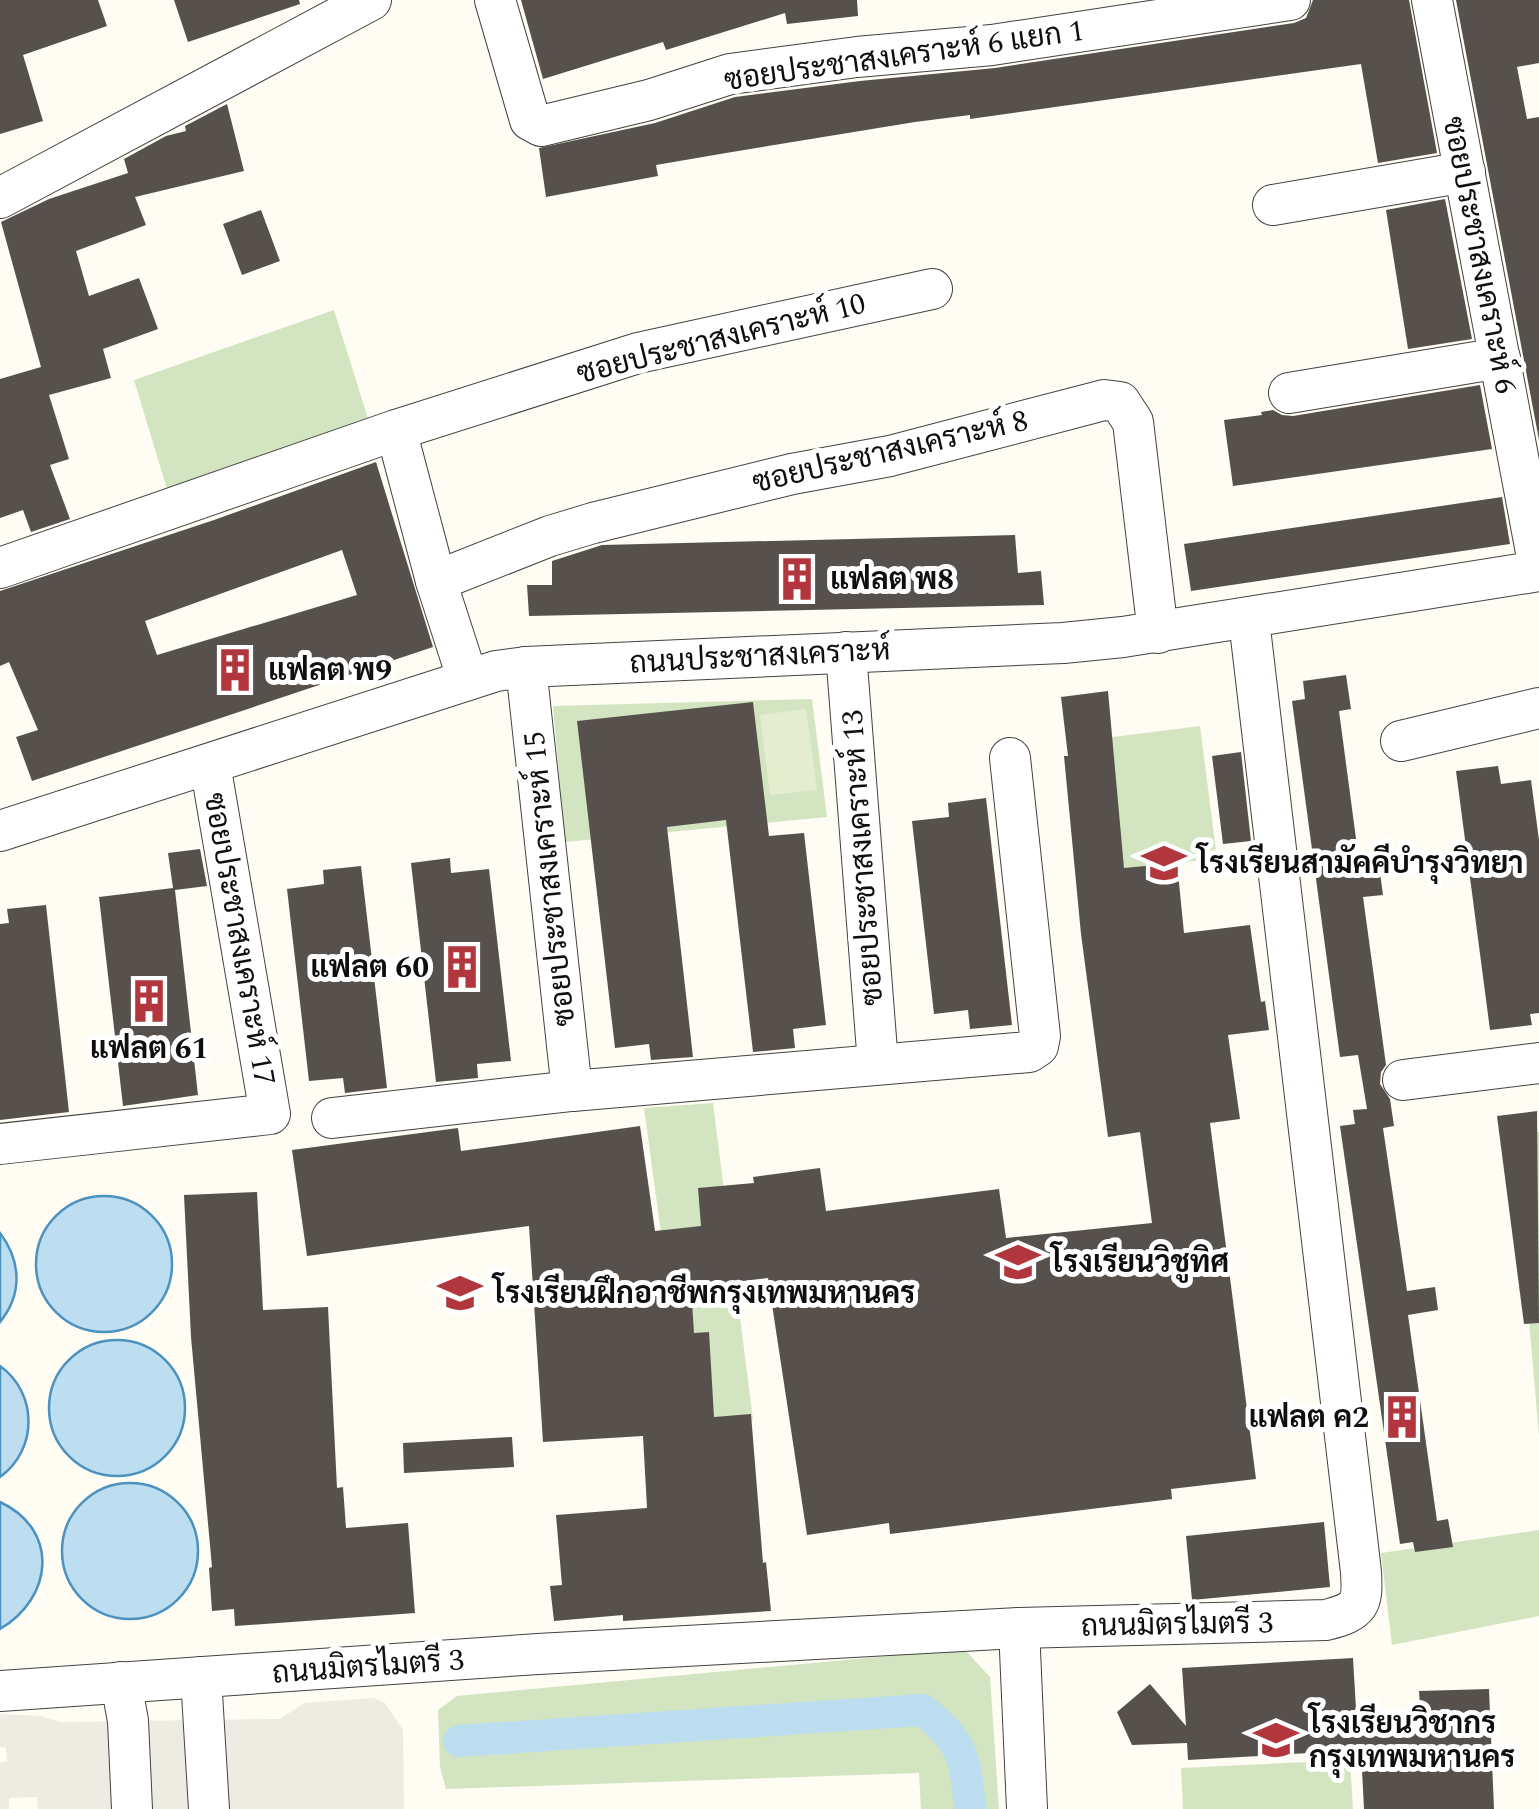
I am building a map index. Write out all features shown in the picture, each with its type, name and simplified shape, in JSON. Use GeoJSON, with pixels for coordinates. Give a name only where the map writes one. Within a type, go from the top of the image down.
{"type":"FeatureCollection","features":[{"type":"Feature","properties":{"kind":"street"},"geometry":{"type":"LineString","coordinates":[[0,198],[370,0]]}},
{"type":"Feature","properties":{"kind":"street","name":"ซอยประชาสงเคราะห์ 6 แยก 1"},"geometry":{"type":"LineString","coordinates":[[495,0],[530,120],[540,126],[649,100],[730,74],[856,57],[992,45],[1290,0]]}},
{"type":"Feature","properties":{"kind":"street","name":"ซอยประชาสงเคราะห์ 6"},"geometry":{"type":"LineString","coordinates":[[1432,0],[1539,570]]}},
{"type":"Feature","properties":{"kind":"street"},"geometry":{"type":"LineString","coordinates":[[1272,205],[1465,172]]}},
{"type":"Feature","properties":{"kind":"street","name":"ซอยประชาสงเคราะห์ 10"},"geometry":{"type":"LineString","coordinates":[[0,568],[396,430],[638,353],[932,288]]}},
{"type":"Feature","properties":{"kind":"street"},"geometry":{"type":"LineString","coordinates":[[1289,393],[1500,358]]}},
{"type":"Feature","properties":{"kind":"street","name":"ซอยประชาสงเคราะห์ 8"},"geometry":{"type":"LineString","coordinates":[[436,581],[592,523],[792,474],[890,456],[1104,400],[1120,402],[1133,422],[1158,633]]}},
{"type":"Feature","properties":{"kind":"street"},"geometry":{"type":"LineString","coordinates":[[396,430],[436,581],[468,680]]}},
{"type":"Feature","properties":{"kind":"street","name":"ถนนประชาสงเคราะห์"},"geometry":{"type":"LineString","coordinates":[[0,831],[468,680],[526,667],[1063,643],[1249,620],[1539,570]]}},
{"type":"Feature","properties":{"kind":"street","name":"ถนนมิตรไมตรี 3"},"geometry":{"type":"LineString","coordinates":[[0,1691],[538,1654],[1020,1628],[1326,1620],[1358,1607],[1362,1595],[1249,620]]}},
{"type":"Feature","properties":{"kind":"street","name":"ซอยประชาสงเคราะห์ 13"},"geometry":{"type":"LineString","coordinates":[[846,652],[878,1064]]}},
{"type":"Feature","properties":{"kind":"street","name":"ซอยประชาสงเคราะห์ 15"},"geometry":{"type":"LineString","coordinates":[[526,667],[572,1091]]}},
{"type":"Feature","properties":{"kind":"street"},"geometry":{"type":"LineString","coordinates":[[1401,741],[1539,708]]}},
{"type":"Feature","properties":{"kind":"street"},"geometry":{"type":"LineString","coordinates":[[332,1118],[572,1091],[1029,1052],[1038,1046],[1040,1036],[1010,758]]}},
{"type":"Feature","properties":{"kind":"street","name":"ซอยประชาสงเคราะห์ 17"},"geometry":{"type":"LineString","coordinates":[[0,1144],[270,1114],[210,764]]}},
{"type":"Feature","properties":{"kind":"street"},"geometry":{"type":"LineString","coordinates":[[1403,1080],[1539,1063]]}},
{"type":"Feature","properties":{"kind":"street"},"geometry":{"type":"LineString","coordinates":[[1020,1628],[1026,1809]]}},
{"type":"Feature","properties":{"kind":"street"},"geometry":{"type":"LineString","coordinates":[[202,1677],[209,1809]]}},
{"type":"Feature","properties":{"kind":"street"},"geometry":{"type":"LineString","coordinates":[[121,1682],[128,1721],[132,1809]]}},
{"type":"Feature","properties":{"kind":"green space"},"geometry":{"type":"Polygon","coordinates":[[[334,310],[371,428],[170,499],[134,380],[334,310]]]}},
{"type":"Feature","properties":{"kind":"green space"},"geometry":{"type":"Polygon","coordinates":[[[812,699],[827,817],[565,842],[553,706],[812,699]]]}},
{"type":"Feature","properties":{"kind":"green space"},"geometry":{"type":"Polygon","coordinates":[[[806,709],[817,790],[770,795],[760,715],[806,709]]]}},
{"type":"Feature","properties":{"kind":"green space"},"geometry":{"type":"Polygon","coordinates":[[[1200,726],[1217,858],[1122,870],[1105,738],[1200,726]]]}},
{"type":"Feature","properties":{"kind":"green space"},"geometry":{"type":"Polygon","coordinates":[[[713,1103],[753,1420],[687,1424],[644,1108],[713,1103]]]}},
{"type":"Feature","properties":{"kind":"green space"},"geometry":{"type":"Polygon","coordinates":[[[1539,1132],[1539,1436],[1513,1135],[1539,1132]]]}},
{"type":"Feature","properties":{"kind":"green space"},"geometry":{"type":"Polygon","coordinates":[[[1539,1530],[1539,1616],[1392,1645],[1381,1553],[1539,1530]]]}},
{"type":"Feature","properties":{"kind":"green space"},"geometry":{"type":"Polygon","coordinates":[[[964,1649],[990,1677],[999,1809],[921,1809],[919,1773],[446,1789],[440,1767],[438,1710],[457,1696],[964,1649]]]}},
{"type":"Feature","properties":{"kind":"green space"},"geometry":{"type":"Polygon","coordinates":[[[1350,1760],[1353,1809],[1183,1809],[1181,1768],[1350,1760]]]}},
{"type":"Feature","properties":{"kind":"shaded area"},"geometry":{"type":"Polygon","coordinates":[[[374,1698],[385,1703],[403,1730],[404,1809],[38,1809],[37,1797],[9,1798],[9,1809],[0,1809],[0,1763],[7,1761],[6,1748],[0,1747],[0,1714],[41,1716],[60,1722],[280,1719],[304,1703],[374,1698]]]}},
{"type":"Feature","properties":{"kind":"water"},"geometry":{"type":"Polygon","coordinates":[[[104,1196],[130,1201],[152,1216],[167,1238],[172,1264],[167,1290],[152,1312],[130,1327],[104,1332],[78,1327],[56,1312],[41,1290],[36,1264],[41,1238],[56,1216],[78,1201],[104,1196]]]}},
{"type":"Feature","properties":{"kind":"water"},"geometry":{"type":"Polygon","coordinates":[[[0,1233],[12,1255],[16,1289],[0,1322],[0,1233]]]}},
{"type":"Feature","properties":{"kind":"water"},"geometry":{"type":"Polygon","coordinates":[[[117,1340],[143,1345],[165,1360],[180,1382],[185,1408],[180,1434],[165,1456],[143,1471],[117,1476],[91,1471],[69,1456],[54,1434],[49,1408],[54,1382],[69,1360],[91,1345],[117,1340]]]}},
{"type":"Feature","properties":{"kind":"water"},"geometry":{"type":"Polygon","coordinates":[[[0,1366],[21,1391],[28,1422],[21,1452],[0,1477],[0,1366]]]}},
{"type":"Feature","properties":{"kind":"water"},"geometry":{"type":"Polygon","coordinates":[[[130,1483],[156,1488],[178,1503],[193,1525],[198,1551],[193,1577],[178,1599],[156,1614],[130,1619],[104,1614],[82,1599],[67,1577],[62,1551],[67,1525],[82,1503],[104,1488],[130,1483]]]}},
{"type":"Feature","properties":{"kind":"water"},"geometry":{"type":"Polygon","coordinates":[[[0,1502],[33,1529],[42,1564],[31,1600],[0,1629],[0,1502]]]}},
{"type":"Feature","properties":{"kind":"building"},"geometry":{"type":"Polygon","coordinates":[[[0,0],[98,0],[107,26],[23,55],[43,121],[0,134],[0,0]]]}},
{"type":"Feature","properties":{"kind":"building"},"geometry":{"type":"Polygon","coordinates":[[[174,0],[299,0],[300,4],[188,42],[174,0]]]}},
{"type":"Feature","properties":{"kind":"building"},"geometry":{"type":"Polygon","coordinates":[[[521,0],[857,0],[858,16],[787,24],[785,13],[666,50],[663,42],[543,79],[521,0]]]}},
{"type":"Feature","properties":{"kind":"building"},"geometry":{"type":"Polygon","coordinates":[[[1313,0],[1409,0],[1437,153],[1378,163],[1361,64],[970,119],[970,115],[915,122],[656,165],[658,176],[546,197],[539,148],[655,123],[735,97],[995,68],[1294,23],[1306,18],[1313,0]]]}},
{"type":"Feature","properties":{"kind":"building"},"geometry":{"type":"Polygon","coordinates":[[[1456,0],[1539,0],[1539,63],[1517,67],[1527,119],[1539,117],[1539,440],[1456,0]]]}},
{"type":"Feature","properties":{"kind":"building"},"geometry":{"type":"Polygon","coordinates":[[[227,104],[244,171],[135,197],[146,225],[76,251],[89,296],[139,278],[158,329],[103,349],[111,378],[49,395],[69,459],[50,465],[70,519],[31,532],[23,510],[0,518],[0,379],[41,367],[1,222],[49,199],[128,173],[124,159],[166,136],[186,131],[185,126],[227,104]]]}},
{"type":"Feature","properties":{"kind":"building"},"geometry":{"type":"Polygon","coordinates":[[[1445,199],[1472,339],[1408,349],[1386,210],[1445,199]]]}},
{"type":"Feature","properties":{"kind":"building"},"geometry":{"type":"Polygon","coordinates":[[[261,210],[280,261],[242,275],[223,224],[261,210]]]}},
{"type":"Feature","properties":{"kind":"building"},"geometry":{"type":"Polygon","coordinates":[[[1480,385],[1492,449],[1233,486],[1224,420],[1273,410],[1293,416],[1480,385]]]}},
{"type":"Feature","properties":{"kind":"building"},"geometry":{"type":"Polygon","coordinates":[[[376,462],[433,647],[32,781],[16,737],[38,730],[9,662],[0,666],[0,591],[376,462]],[[342,550],[145,621],[157,655],[357,595],[342,550]]]}},
{"type":"Feature","properties":{"kind":"building"},"geometry":{"type":"Polygon","coordinates":[[[1502,497],[1510,544],[1191,591],[1184,544],[1502,497]]]}},
{"type":"Feature","properties":{"kind":"building","name":"แฟลต พ8"},"geometry":{"type":"Polygon","coordinates":[[[1015,535],[1018,573],[1041,571],[1044,605],[529,616],[527,585],[552,585],[552,561],[602,545],[1015,535]]]}},
{"type":"Feature","properties":{"kind":"building"},"geometry":{"type":"Polygon","coordinates":[[[1346,675],[1351,709],[1339,711],[1359,861],[1378,858],[1383,895],[1363,897],[1386,1065],[1380,1084],[1390,1099],[1394,1126],[1383,1128],[1407,1291],[1435,1287],[1438,1310],[1408,1315],[1437,1521],[1448,1519],[1453,1547],[1415,1552],[1413,1542],[1400,1544],[1340,1126],[1355,1124],[1353,1110],[1367,1109],[1358,1055],[1340,1057],[1292,701],[1305,699],[1303,681],[1346,675]]]}},
{"type":"Feature","properties":{"kind":"building"},"geometry":{"type":"Polygon","coordinates":[[[1108,691],[1124,868],[1177,863],[1184,933],[1250,925],[1261,1002],[1265,1001],[1269,1030],[1228,1035],[1240,1119],[1210,1123],[1256,1479],[1171,1489],[1172,1499],[890,1534],[889,1523],[807,1535],[768,1278],[691,1287],[694,1333],[709,1332],[714,1417],[751,1414],[763,1563],[766,1562],[771,1611],[623,1621],[623,1615],[554,1621],[550,1586],[562,1585],[556,1515],[647,1508],[643,1436],[543,1442],[529,1226],[307,1256],[292,1150],[458,1128],[461,1151],[640,1126],[655,1231],[701,1226],[698,1188],[754,1183],[753,1177],[820,1168],[826,1211],[999,1189],[1006,1238],[1152,1223],[1140,1132],[1108,1137],[1081,934],[1064,756],[1068,756],[1061,697],[1108,691]]]}},
{"type":"Feature","properties":{"kind":"building"},"geometry":{"type":"Polygon","coordinates":[[[753,702],[769,836],[804,833],[826,1025],[793,1029],[795,1048],[753,1052],[726,820],[667,827],[693,1057],[651,1060],[649,1044],[615,1048],[577,721],[753,702]]]}},
{"type":"Feature","properties":{"kind":"building"},"geometry":{"type":"Polygon","coordinates":[[[1241,752],[1251,841],[1223,844],[1212,756],[1241,752]]]}},
{"type":"Feature","properties":{"kind":"building"},"geometry":{"type":"Polygon","coordinates":[[[1498,766],[1501,784],[1531,780],[1539,840],[1539,1013],[1530,1014],[1532,1025],[1490,1030],[1456,771],[1498,766]]]}},
{"type":"Feature","properties":{"kind":"building"},"geometry":{"type":"Polygon","coordinates":[[[986,798],[1012,1025],[970,1029],[968,1010],[934,1014],[912,821],[949,817],[948,803],[986,798]]]}},
{"type":"Feature","properties":{"kind":"building","name":"แฟลต 61"},"geometry":{"type":"Polygon","coordinates":[[[200,849],[207,886],[175,890],[198,1095],[123,1106],[99,897],[173,888],[168,853],[200,849]]]}},
{"type":"Feature","properties":{"kind":"building","name":"แฟลต 60"},"geometry":{"type":"Polygon","coordinates":[[[450,858],[451,873],[489,869],[511,1061],[477,1064],[478,1078],[436,1082],[411,863],[450,858]]]}},
{"type":"Feature","properties":{"kind":"building"},"geometry":{"type":"Polygon","coordinates":[[[361,866],[387,1088],[345,1093],[343,1078],[309,1081],[287,889],[324,884],[323,870],[361,866]]]}},
{"type":"Feature","properties":{"kind":"building"},"geometry":{"type":"Polygon","coordinates":[[[46,905],[69,1112],[0,1120],[0,924],[9,923],[7,909],[46,905]]]}},
{"type":"Feature","properties":{"kind":"building"},"geometry":{"type":"Polygon","coordinates":[[[1537,1111],[1539,1323],[1524,1324],[1497,1116],[1537,1111]]]}},
{"type":"Feature","properties":{"kind":"building"},"geometry":{"type":"Polygon","coordinates":[[[257,1192],[263,1310],[328,1307],[337,1488],[343,1487],[346,1528],[408,1523],[415,1613],[235,1626],[234,1609],[212,1611],[184,1195],[257,1192]]]}},
{"type":"Feature","properties":{"kind":"building"},"geometry":{"type":"Polygon","coordinates":[[[512,1437],[514,1467],[404,1473],[403,1443],[512,1437]]]}},
{"type":"Feature","properties":{"kind":"building"},"geometry":{"type":"Polygon","coordinates":[[[1324,1522],[1330,1587],[1192,1600],[1186,1536],[1324,1522]]]}},
{"type":"Feature","properties":{"kind":"building"},"geometry":{"type":"Polygon","coordinates":[[[1353,1658],[1357,1726],[1421,1723],[1419,1691],[1489,1689],[1494,1809],[1364,1809],[1361,1750],[1188,1760],[1187,1743],[1132,1745],[1117,1712],[1150,1684],[1186,1726],[1182,1668],[1353,1658]]]}},
{"type":"Feature","properties":{"kind":"waterway"},"geometry":{"type":"LineString","coordinates":[[459,1741],[923,1710],[947,1732],[960,1753],[970,1809]]}},
{"type":"Feature","properties":{"kind":"place","name":"แฟลต พ8"},"geometry":{"type":"Point","coordinates":[797,579]}},
{"type":"Feature","properties":{"kind":"place","name":"แฟลต พ9"},"geometry":{"type":"Point","coordinates":[235,670]}},
{"type":"Feature","properties":{"kind":"place","name":"โรงเรียนสามัคคีบํารุงวิทยา"},"geometry":{"type":"Point","coordinates":[1164,863]}},
{"type":"Feature","properties":{"kind":"place","name":"แฟลต 60"},"geometry":{"type":"Point","coordinates":[462,967]}},
{"type":"Feature","properties":{"kind":"place","name":"แฟลต 61"},"geometry":{"type":"Point","coordinates":[149,1001]}},
{"type":"Feature","properties":{"kind":"place","name":"โรงเรียนวิชูทิศ"},"geometry":{"type":"Point","coordinates":[1018,1262]}},
{"type":"Feature","properties":{"kind":"place","name":"โรงเรียนฝึกอาชีพกรุงเทพมหานคร"},"geometry":{"type":"Point","coordinates":[460,1293]}},
{"type":"Feature","properties":{"kind":"place","name":"แฟลต ค2"},"geometry":{"type":"Point","coordinates":[1402,1417]}},
{"type":"Feature","properties":{"kind":"place","name":"โรงเรียนวิชากร กรุงเทพมหานคร"},"geometry":{"type":"Point","coordinates":[1276,1740]}}]}
